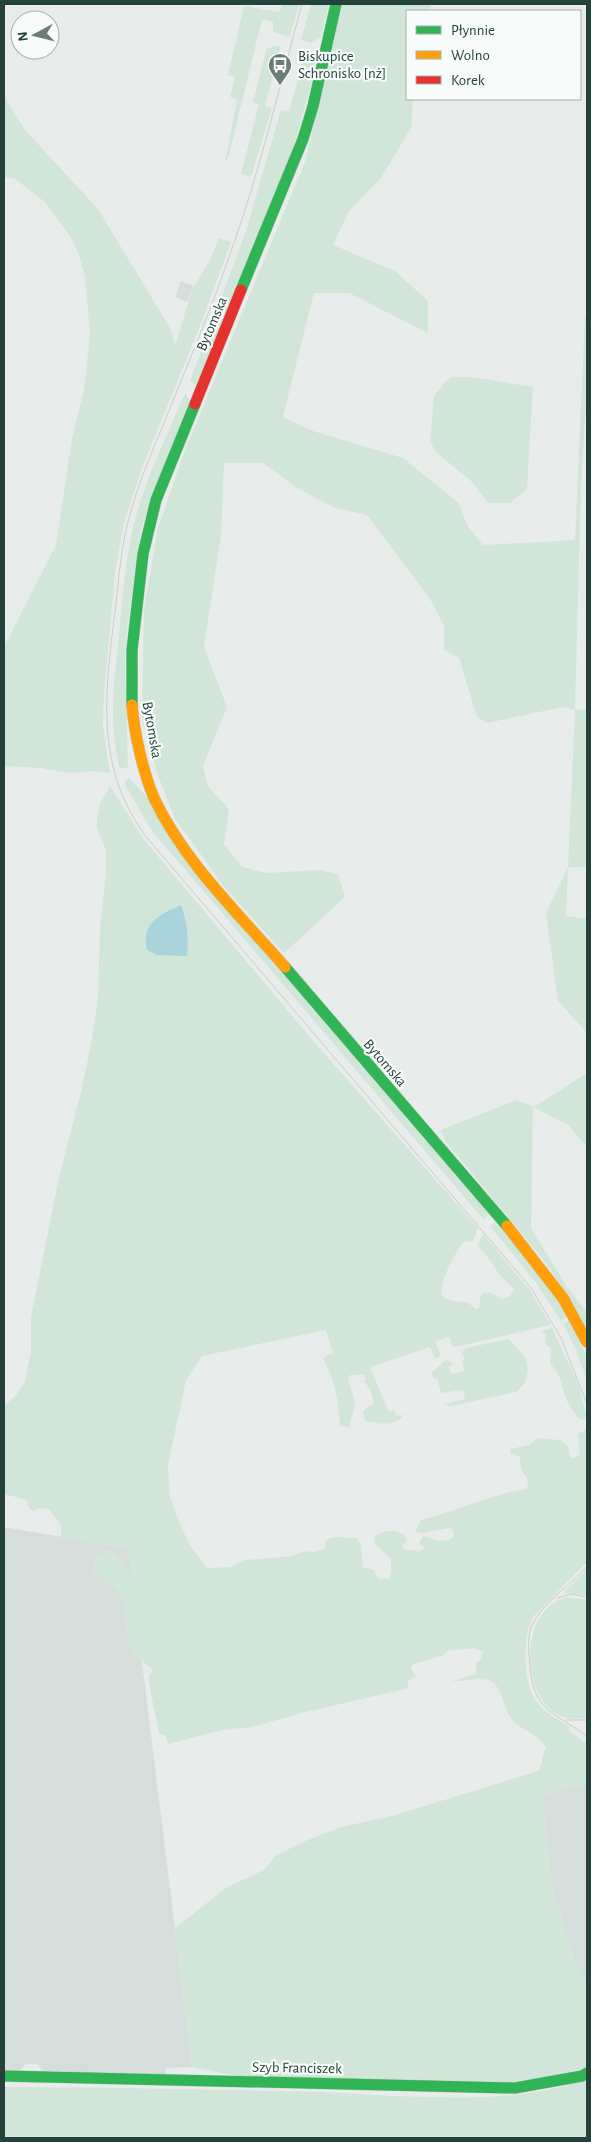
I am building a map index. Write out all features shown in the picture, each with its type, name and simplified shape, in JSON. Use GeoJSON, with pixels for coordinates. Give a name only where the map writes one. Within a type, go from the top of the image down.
{"type":"FeatureCollection","features":[{"type":"Feature","properties":{"kind":"street","name":"Bytomska"},"geometry":{"type":"LineString","coordinates":[[336,4],[313,106],[303,139],[167,472],[146,534],[132,650],[131,696],[136,738],[154,797],[187,853],[529,1252],[563,1298],[587,1342]]}},
{"type":"Feature","properties":{"kind":"street","name":"Szyb Franciszek"},"geometry":{"type":"LineString","coordinates":[[4,2076],[515,2088],[582,2076],[587,2073]]}},
{"type":"Feature","properties":{"kind":"shaded area"},"geometry":{"type":"Polygon","coordinates":[[[181,281],[194,286],[187,302],[175,297],[181,281]]]}},
{"type":"Feature","properties":{"kind":"shaded area"},"geometry":{"type":"Polygon","coordinates":[[[4,1527],[128,1548],[192,2067],[166,2068],[165,2075],[43,2071],[38,2064],[25,2064],[20,2071],[4,2071],[4,1527]]]}},
{"type":"Feature","properties":{"kind":"shaded area"},"geometry":{"type":"Polygon","coordinates":[[[587,1783],[587,1978],[581,1979],[552,1888],[542,1795],[587,1783]]]}},
{"type":"Feature","properties":{"kind":"green space"},"geometry":{"type":"Polygon","coordinates":[[[282,4],[299,4],[290,37],[273,32],[273,22],[262,19],[229,155],[225,163],[237,99],[230,97],[235,77],[228,75],[244,6],[279,12],[282,4]]]}},
{"type":"Feature","properties":{"kind":"green space"},"geometry":{"type":"Polygon","coordinates":[[[311,4],[329,4],[321,37],[311,43],[301,40],[311,4]]]}},
{"type":"Feature","properties":{"kind":"green space"},"geometry":{"type":"Polygon","coordinates":[[[342,4],[431,4],[430,10],[406,10],[406,100],[413,100],[411,128],[381,178],[349,211],[333,245],[395,271],[428,301],[428,333],[349,293],[314,293],[283,417],[313,431],[403,458],[459,503],[467,525],[483,545],[575,540],[585,317],[587,312],[587,387],[581,487],[575,709],[587,710],[587,867],[568,867],[575,710],[563,707],[487,723],[477,717],[459,658],[444,650],[444,625],[430,599],[367,515],[335,508],[297,488],[263,463],[224,463],[221,536],[204,647],[227,707],[203,766],[207,785],[229,809],[224,844],[242,867],[266,873],[319,870],[338,874],[345,897],[284,953],[225,888],[175,819],[157,773],[142,720],[144,609],[158,528],[185,450],[305,162],[342,4]]]}},
{"type":"Feature","properties":{"kind":"green space"},"geometry":{"type":"Polygon","coordinates":[[[273,46],[281,46],[265,106],[272,108],[251,177],[241,174],[259,104],[253,102],[266,50],[273,46]]]}},
{"type":"Feature","properties":{"kind":"green space"},"geometry":{"type":"Polygon","coordinates":[[[305,52],[313,57],[316,67],[294,146],[196,386],[190,381],[245,234],[281,110],[289,112],[305,52]]]}},
{"type":"Feature","properties":{"kind":"green space"},"geometry":{"type":"Polygon","coordinates":[[[4,90],[6,100],[25,130],[98,209],[170,328],[175,346],[192,290],[210,260],[219,238],[231,242],[200,326],[144,463],[124,522],[115,574],[104,693],[103,726],[110,773],[92,771],[71,773],[40,768],[4,766],[4,647],[56,545],[72,439],[84,389],[90,334],[85,276],[79,255],[70,236],[45,202],[15,179],[4,177],[4,90]]]}},
{"type":"Feature","properties":{"kind":"green space"},"geometry":{"type":"Polygon","coordinates":[[[452,377],[472,377],[533,387],[527,489],[510,503],[488,503],[472,482],[437,453],[430,442],[434,396],[445,382],[452,377]]]}},
{"type":"Feature","properties":{"kind":"green space"},"geometry":{"type":"Polygon","coordinates":[[[185,393],[190,400],[151,498],[141,531],[127,630],[125,659],[128,767],[120,769],[114,738],[114,692],[128,554],[134,524],[144,491],[185,393]]]}},
{"type":"Feature","properties":{"kind":"green space"},"geometry":{"type":"Polygon","coordinates":[[[129,778],[147,797],[172,840],[193,868],[490,1213],[484,1220],[152,831],[125,785],[125,780],[129,778]]]}},
{"type":"Feature","properties":{"kind":"green space"},"geometry":{"type":"Polygon","coordinates":[[[110,786],[143,838],[172,873],[315,1043],[478,1228],[473,1241],[463,1242],[447,1270],[442,1287],[442,1294],[445,1298],[453,1301],[467,1302],[476,1309],[479,1308],[481,1294],[490,1293],[503,1299],[510,1296],[514,1289],[499,1274],[484,1252],[477,1246],[483,1234],[529,1289],[551,1325],[455,1347],[452,1346],[450,1338],[446,1337],[435,1342],[441,1355],[435,1359],[430,1347],[370,1367],[389,1412],[394,1410],[396,1416],[404,1415],[391,1423],[381,1424],[365,1421],[363,1411],[374,1403],[371,1391],[364,1381],[366,1378],[363,1375],[350,1375],[348,1381],[355,1407],[350,1427],[340,1426],[336,1391],[323,1359],[329,1354],[333,1354],[326,1330],[202,1356],[186,1380],[168,1465],[170,1497],[176,1514],[189,1544],[207,1568],[231,1567],[244,1560],[293,1556],[303,1551],[315,1552],[325,1548],[325,1540],[334,1537],[357,1538],[361,1545],[363,1568],[373,1569],[378,1578],[389,1579],[391,1559],[374,1543],[375,1536],[386,1531],[402,1533],[407,1542],[402,1545],[405,1550],[416,1550],[418,1552],[425,1548],[419,1542],[424,1536],[437,1541],[450,1540],[454,1536],[453,1530],[450,1528],[421,1533],[415,1531],[421,1520],[514,1491],[527,1489],[528,1480],[521,1469],[520,1457],[511,1454],[510,1449],[529,1445],[538,1438],[560,1440],[568,1446],[570,1458],[575,1458],[580,1454],[578,1434],[587,1429],[587,1562],[533,1617],[527,1635],[526,1671],[528,1683],[539,1705],[556,1719],[570,1727],[568,1730],[587,1744],[587,1783],[542,1795],[552,1888],[581,1978],[587,1978],[587,2067],[557,2076],[492,2084],[242,2077],[192,2067],[175,1928],[227,1887],[264,1870],[275,1856],[305,1841],[341,1827],[392,1816],[538,1771],[546,1748],[536,1737],[516,1724],[508,1713],[500,1693],[493,1682],[479,1679],[450,1682],[476,1674],[476,1663],[480,1660],[483,1652],[474,1648],[447,1651],[442,1656],[413,1664],[411,1669],[416,1676],[407,1681],[409,1688],[302,1713],[252,1727],[223,1730],[168,1744],[166,1736],[159,1734],[149,1683],[149,1675],[153,1670],[133,1653],[128,1644],[123,1601],[119,1592],[93,1571],[94,1559],[103,1553],[110,1552],[122,1560],[131,1579],[128,1548],[61,1537],[61,1525],[49,1509],[40,1508],[33,1511],[28,1507],[27,1500],[4,1494],[4,1406],[16,1395],[25,1382],[31,1351],[31,1317],[59,1177],[81,1092],[92,1039],[98,998],[100,928],[106,872],[106,850],[97,828],[97,818],[100,803],[110,786]]]}},
{"type":"Feature","properties":{"kind":"green space"},"geometry":{"type":"Polygon","coordinates":[[[568,867],[566,916],[587,919],[587,1033],[558,1001],[546,913],[568,867]]]}},
{"type":"Feature","properties":{"kind":"green space"},"geometry":{"type":"Polygon","coordinates":[[[587,1073],[587,1147],[568,1125],[533,1107],[531,1228],[567,1287],[587,1312],[587,1329],[567,1294],[545,1262],[446,1142],[440,1130],[517,1100],[534,1107],[587,1073]]]}},
{"type":"Feature","properties":{"kind":"green space"},"geometry":{"type":"Polygon","coordinates":[[[495,1222],[548,1284],[568,1317],[561,1321],[536,1283],[490,1226],[495,1222]]]}},
{"type":"Feature","properties":{"kind":"green space"},"geometry":{"type":"Polygon","coordinates":[[[570,1320],[587,1357],[587,1381],[576,1350],[563,1324],[570,1320]]]}},
{"type":"Feature","properties":{"kind":"green space"},"geometry":{"type":"Polygon","coordinates":[[[552,1328],[579,1386],[587,1418],[583,1420],[578,1418],[568,1403],[557,1371],[550,1364],[551,1349],[545,1343],[546,1335],[541,1331],[552,1328]]]}},
{"type":"Feature","properties":{"kind":"green space"},"geometry":{"type":"Polygon","coordinates":[[[509,1339],[526,1358],[528,1370],[525,1383],[516,1392],[451,1406],[444,1404],[465,1399],[463,1390],[441,1393],[437,1378],[434,1379],[431,1373],[446,1360],[454,1364],[449,1366],[451,1374],[465,1371],[462,1362],[465,1358],[461,1353],[466,1348],[509,1339]]]}},
{"type":"Feature","properties":{"kind":"green space"},"geometry":{"type":"Polygon","coordinates":[[[587,1569],[587,1595],[564,1593],[564,1592],[587,1569]]]}},
{"type":"Feature","properties":{"kind":"green space"},"geometry":{"type":"Polygon","coordinates":[[[566,1597],[587,1600],[587,1717],[566,1718],[549,1708],[538,1692],[531,1670],[530,1648],[536,1626],[547,1608],[566,1597]]]}},
{"type":"Feature","properties":{"kind":"green space"},"geometry":{"type":"Polygon","coordinates":[[[587,2079],[587,2138],[4,2138],[4,2087],[278,2091],[454,2098],[524,2094],[556,2088],[587,2079]]]}},
{"type":"Feature","properties":{"kind":"water"},"geometry":{"type":"Polygon","coordinates":[[[181,905],[187,930],[187,956],[157,955],[147,950],[146,933],[149,927],[159,916],[181,905]]]}},
{"type":"Feature","properties":{"kind":"tram line"},"geometry":{"type":"LineString","coordinates":[[302,4],[240,226],[207,316],[143,474],[128,523],[121,561],[108,671],[107,701],[111,758],[119,785],[131,812],[148,839],[531,1288],[561,1338],[587,1404]]}},
{"type":"Feature","properties":{"kind":"tram line"},"geometry":{"type":"LineString","coordinates":[[587,1566],[541,1611],[531,1627],[529,1636],[531,1673],[538,1697],[551,1712],[587,1736]]}},
{"type":"Feature","properties":{"kind":"tram line"},"geometry":{"type":"LineString","coordinates":[[557,1598],[571,1594],[587,1597]]}},
{"type":"Feature","properties":{"kind":"tram line"},"geometry":{"type":"LineString","coordinates":[[566,1720],[587,1720]]}},
{"type":"Feature","properties":{"kind":"traffic: fast"},"geometry":{"type":"LineString","coordinates":[[241,290],[303,139],[313,106],[336,4]]}},
{"type":"Feature","properties":{"kind":"traffic: fast"},"geometry":{"type":"LineString","coordinates":[[132,705],[132,650],[143,554],[156,500],[195,404]]}},
{"type":"Feature","properties":{"kind":"traffic: fast"},"geometry":{"type":"LineString","coordinates":[[285,967],[507,1226]]}},
{"type":"Feature","properties":{"kind":"traffic: fast"},"geometry":{"type":"LineString","coordinates":[[4,2076],[515,2088],[582,2076],[587,2073]]}},
{"type":"Feature","properties":{"kind":"traffic: slow"},"geometry":{"type":"LineString","coordinates":[[132,705],[137,739],[146,776],[154,798],[166,821],[213,887],[285,967]]}},
{"type":"Feature","properties":{"kind":"traffic: slow"},"geometry":{"type":"LineString","coordinates":[[507,1226],[563,1298],[587,1342]]}},
{"type":"Feature","properties":{"kind":"traffic: jam"},"geometry":{"type":"LineString","coordinates":[[195,404],[241,290]]}},
{"type":"Feature","properties":{"kind":"place","name":"Biskupice Schronisko [nż]"},"geometry":{"type":"Point","coordinates":[280,86]}}]}
